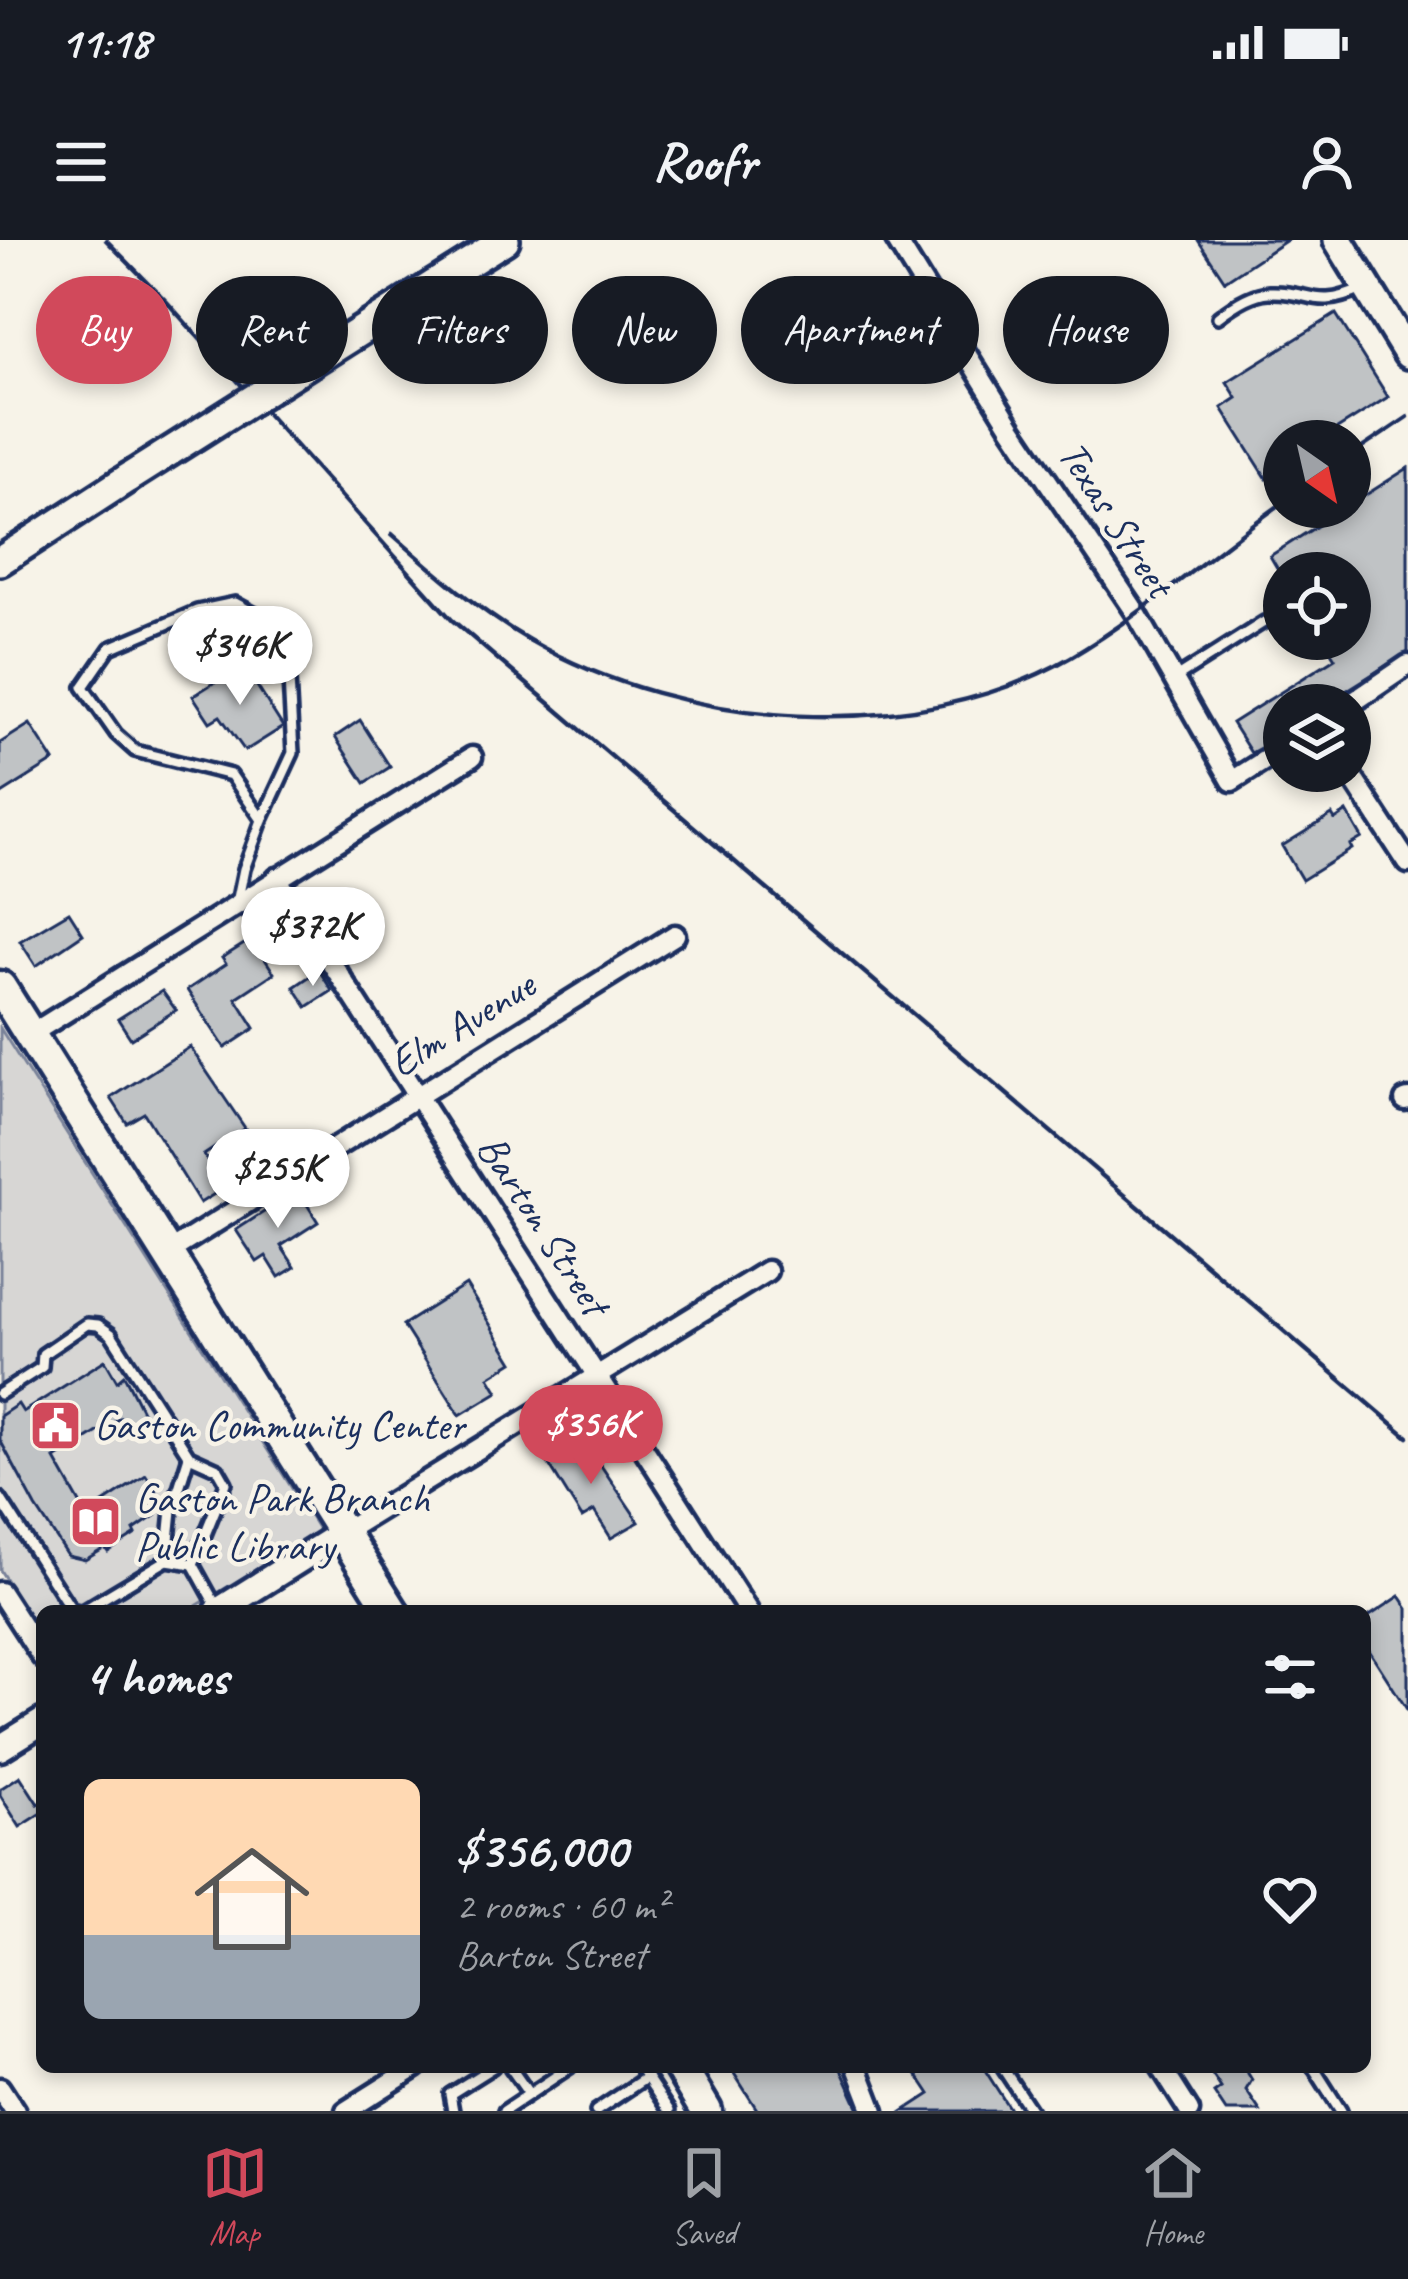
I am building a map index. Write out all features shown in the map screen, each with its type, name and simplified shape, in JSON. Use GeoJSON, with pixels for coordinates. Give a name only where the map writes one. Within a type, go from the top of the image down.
{"type":"FeatureCollection","features":[{"type":"Feature","properties":{"kind":"main road"},"geometry":{"type":"LineString","coordinates":[[0,561],[505,240]]}},
{"type":"Feature","properties":{"kind":"main road"},"geometry":{"type":"LineString","coordinates":[[1337,240],[1407,350]]}},
{"type":"Feature","properties":{"kind":"main road"},"geometry":{"type":"LineString","coordinates":[[0,986],[388,1605]]}},
{"type":"Feature","properties":{"kind":"main road"},"geometry":{"type":"LineString","coordinates":[[684,2073],[706,2111]]}},
{"type":"Feature","properties":{"kind":"street","name":"Texas Street"},"geometry":{"type":"LineString","coordinates":[[896,240],[1012,428],[1135,611],[1232,781],[1263,761]]}},
{"type":"Feature","properties":{"kind":"street"},"geometry":{"type":"LineString","coordinates":[[1371,690],[1408,665]]}},
{"type":"Feature","properties":{"kind":"street"},"geometry":{"type":"LineString","coordinates":[[31,1034],[472,757]]}},
{"type":"Feature","properties":{"kind":"street"},"geometry":{"type":"LineString","coordinates":[[1362,792],[1408,863]]}},
{"type":"Feature","properties":{"kind":"street","name":"Barton Street"},"geometry":{"type":"LineString","coordinates":[[277,878],[744,1605]]}},
{"type":"Feature","properties":{"kind":"street","name":"Elm Avenue"},"geometry":{"type":"LineString","coordinates":[[167,1253],[675,935]]}},
{"type":"Feature","properties":{"kind":"street"},"geometry":{"type":"LineString","coordinates":[[228,1605],[767,1270]]}},
{"type":"Feature","properties":{"kind":"street"},"geometry":{"type":"LineString","coordinates":[[0,1592],[36,1648]]}},
{"type":"Feature","properties":{"kind":"street"},"geometry":{"type":"LineString","coordinates":[[0,1748],[36,1725]]}},
{"type":"Feature","properties":{"kind":"street"},"geometry":{"type":"LineString","coordinates":[[346,2111],[406,2073]]}},
{"type":"Feature","properties":{"kind":"street"},"geometry":{"type":"LineString","coordinates":[[859,2073],[874,2111]]}},
{"type":"Feature","properties":{"kind":"street"},"geometry":{"type":"LineString","coordinates":[[1165,2073],[1189,2111]]}},
{"type":"Feature","properties":{"kind":"street"},"geometry":{"type":"LineString","coordinates":[[0,2088],[15,2111]]}},
{"type":"Feature","properties":{"kind":"lane"},"geometry":{"type":"LineString","coordinates":[[1218,316],[1268,292],[1326,301],[1366,287]]}},
{"type":"Feature","properties":{"kind":"lane"},"geometry":{"type":"LineString","coordinates":[[237,903],[262,820],[293,753],[288,660],[270,622],[235,603],[197,611],[110,648],[83,687],[116,734],[135,751],[231,775],[262,820]]}},
{"type":"Feature","properties":{"kind":"lane"},"geometry":{"type":"LineString","coordinates":[[1174,680],[1263,623]]}},
{"type":"Feature","properties":{"kind":"lane"},"geometry":{"type":"LineString","coordinates":[[0,1394],[42,1367],[43,1354],[87,1324],[110,1334],[189,1456],[218,1469],[226,1483],[193,1564]]}},
{"type":"Feature","properties":{"kind":"lane"},"geometry":{"type":"LineString","coordinates":[[166,1560],[172,1510],[189,1456]]}},
{"type":"Feature","properties":{"kind":"lane"},"geometry":{"type":"LineString","coordinates":[[0,1498],[68,1605]]}},
{"type":"Feature","properties":{"kind":"lane"},"geometry":{"type":"LineString","coordinates":[[90,1605],[166,1560],[193,1564]]}},
{"type":"Feature","properties":{"kind":"lane"},"geometry":{"type":"LineString","coordinates":[[193,1564],[215,1605]]}},
{"type":"Feature","properties":{"kind":"lane"},"geometry":{"type":"LineString","coordinates":[[453,2111],[450,2094],[483,2073]]}},
{"type":"Feature","properties":{"kind":"lane"},"geometry":{"type":"LineString","coordinates":[[514,2073],[529,2094]]}},
{"type":"Feature","properties":{"kind":"lane"},"geometry":{"type":"LineString","coordinates":[[504,2111],[561,2073]]}},
{"type":"Feature","properties":{"kind":"lane"},"geometry":{"type":"LineString","coordinates":[[596,2111],[642,2073]]}},
{"type":"Feature","properties":{"kind":"lane"},"geometry":{"type":"LineString","coordinates":[[644,2073],[669,2111]]}},
{"type":"Feature","properties":{"kind":"lane"},"geometry":{"type":"LineString","coordinates":[[1006,2073],[1030,2111]]}},
{"type":"Feature","properties":{"kind":"lane"},"geometry":{"type":"LineString","coordinates":[[1316,2073],[1341,2111]]}},
{"type":"Feature","properties":{"kind":"shaded area"},"geometry":{"type":"Polygon","coordinates":[[[0,1028],[319,1531],[198,1605],[36,1605],[36,1627],[0,1570],[0,1028]]]}},
{"type":"Feature","properties":{"kind":"building"},"geometry":{"type":"Polygon","coordinates":[[[1198,240],[1287,240],[1225,281],[1198,240]]]}},
{"type":"Feature","properties":{"kind":"building"},"geometry":{"type":"Polygon","coordinates":[[[1336,314],[1388,397],[1351,420],[1263,420],[1263,473],[1222,408],[1237,398],[1227,382],[1336,314]]]}},
{"type":"Feature","properties":{"kind":"building"},"geometry":{"type":"Polygon","coordinates":[[[1408,468],[1408,652],[1357,684],[1294,684],[1332,660],[1371,660],[1371,552],[1276,552],[1314,528],[1371,528],[1371,492],[1408,468]]]}},
{"type":"Feature","properties":{"kind":"building"},"geometry":{"type":"Polygon","coordinates":[[[243,664],[283,727],[245,751],[220,716],[210,722],[193,696],[243,664]]]}},
{"type":"Feature","properties":{"kind":"building"},"geometry":{"type":"Polygon","coordinates":[[[1263,703],[1263,746],[1251,753],[1232,723],[1263,703]]]}},
{"type":"Feature","properties":{"kind":"building"},"geometry":{"type":"Polygon","coordinates":[[[360,720],[390,767],[365,783],[335,737],[360,720]]]}},
{"type":"Feature","properties":{"kind":"building"},"geometry":{"type":"Polygon","coordinates":[[[30,724],[54,761],[0,795],[0,743],[30,724]]]}},
{"type":"Feature","properties":{"kind":"building"},"geometry":{"type":"Polygon","coordinates":[[[1347,812],[1362,838],[1302,880],[1282,846],[1332,815],[1335,820],[1347,812]]]}},
{"type":"Feature","properties":{"kind":"building"},"geometry":{"type":"Polygon","coordinates":[[[69,912],[83,934],[36,966],[20,941],[69,912]]]}},
{"type":"Feature","properties":{"kind":"building"},"geometry":{"type":"Polygon","coordinates":[[[252,939],[274,973],[236,998],[255,1028],[225,1048],[187,990],[226,964],[222,958],[252,939]]]}},
{"type":"Feature","properties":{"kind":"building"},"geometry":{"type":"Polygon","coordinates":[[[319,970],[332,991],[307,1007],[294,987],[319,970]]]}},
{"type":"Feature","properties":{"kind":"building"},"geometry":{"type":"Polygon","coordinates":[[[162,991],[176,1010],[131,1039],[118,1019],[162,991]]]}},
{"type":"Feature","properties":{"kind":"building"},"geometry":{"type":"Polygon","coordinates":[[[190,1047],[245,1128],[204,1155],[224,1188],[200,1203],[144,1113],[127,1123],[111,1098],[190,1047]]]}},
{"type":"Feature","properties":{"kind":"building"},"geometry":{"type":"Polygon","coordinates":[[[298,1190],[318,1222],[281,1246],[295,1267],[279,1277],[266,1256],[257,1262],[236,1230],[298,1190]]]}},
{"type":"Feature","properties":{"kind":"building"},"geometry":{"type":"Polygon","coordinates":[[[466,1285],[513,1362],[489,1377],[498,1392],[460,1415],[403,1325],[466,1285]]]}},
{"type":"Feature","properties":{"kind":"building","name":"Gaston Community Center"},"geometry":{"type":"Polygon","coordinates":[[[105,1360],[117,1381],[124,1375],[146,1419],[132,1431],[120,1418],[55,1459],[86,1514],[146,1475],[160,1497],[156,1515],[134,1530],[136,1534],[85,1560],[68,1556],[36,1507],[0,1440],[0,1416],[18,1404],[23,1412],[105,1360]]]}},
{"type":"Feature","properties":{"kind":"building"},"geometry":{"type":"Polygon","coordinates":[[[581,1436],[639,1522],[611,1538],[594,1511],[582,1518],[545,1458],[581,1436]]]}},
{"type":"Feature","properties":{"kind":"building"},"geometry":{"type":"Polygon","coordinates":[[[1400,1596],[1408,1608],[1408,1711],[1371,1653],[1371,1615],[1400,1596]]]}},
{"type":"Feature","properties":{"kind":"building"},"geometry":{"type":"Polygon","coordinates":[[[20,1776],[36,1801],[36,1817],[20,1827],[0,1789],[20,1776]]]}},
{"type":"Feature","properties":{"kind":"building"},"geometry":{"type":"Polygon","coordinates":[[[734,2073],[843,2073],[860,2111],[758,2111],[734,2073]]]}},
{"type":"Feature","properties":{"kind":"building"},"geometry":{"type":"Polygon","coordinates":[[[916,2073],[987,2073],[1011,2111],[904,2111],[930,2094],[916,2073]]]}},
{"type":"Feature","properties":{"kind":"building"},"geometry":{"type":"Polygon","coordinates":[[[1211,2073],[1248,2073],[1252,2080],[1246,2090],[1260,2111],[1226,2111],[1214,2093],[1221,2088],[1211,2073]]]}},
{"type":"Feature","properties":{"kind":"railway"},"geometry":{"type":"LineString","coordinates":[[106,240],[452,620],[1408,1437]]}},
{"type":"Feature","properties":{"kind":"railway"},"geometry":{"type":"LineString","coordinates":[[1371,442],[1408,417]]}},
{"type":"Feature","properties":{"kind":"railway"},"geometry":{"type":"LineString","coordinates":[[392,534],[493,617],[589,670],[656,693],[726,708],[798,716],[871,715],[941,705],[1009,686],[1071,657],[1126,622],[1263,518]]}},
{"type":"Feature","properties":{"kind":"place","name":"Gaston Community Center"},"geometry":{"type":"Point","coordinates":[55,1425]}},
{"type":"Feature","properties":{"kind":"place","name":"Gaston Park Branch Public Library"},"geometry":{"type":"Point","coordinates":[96,1522]}}]}
